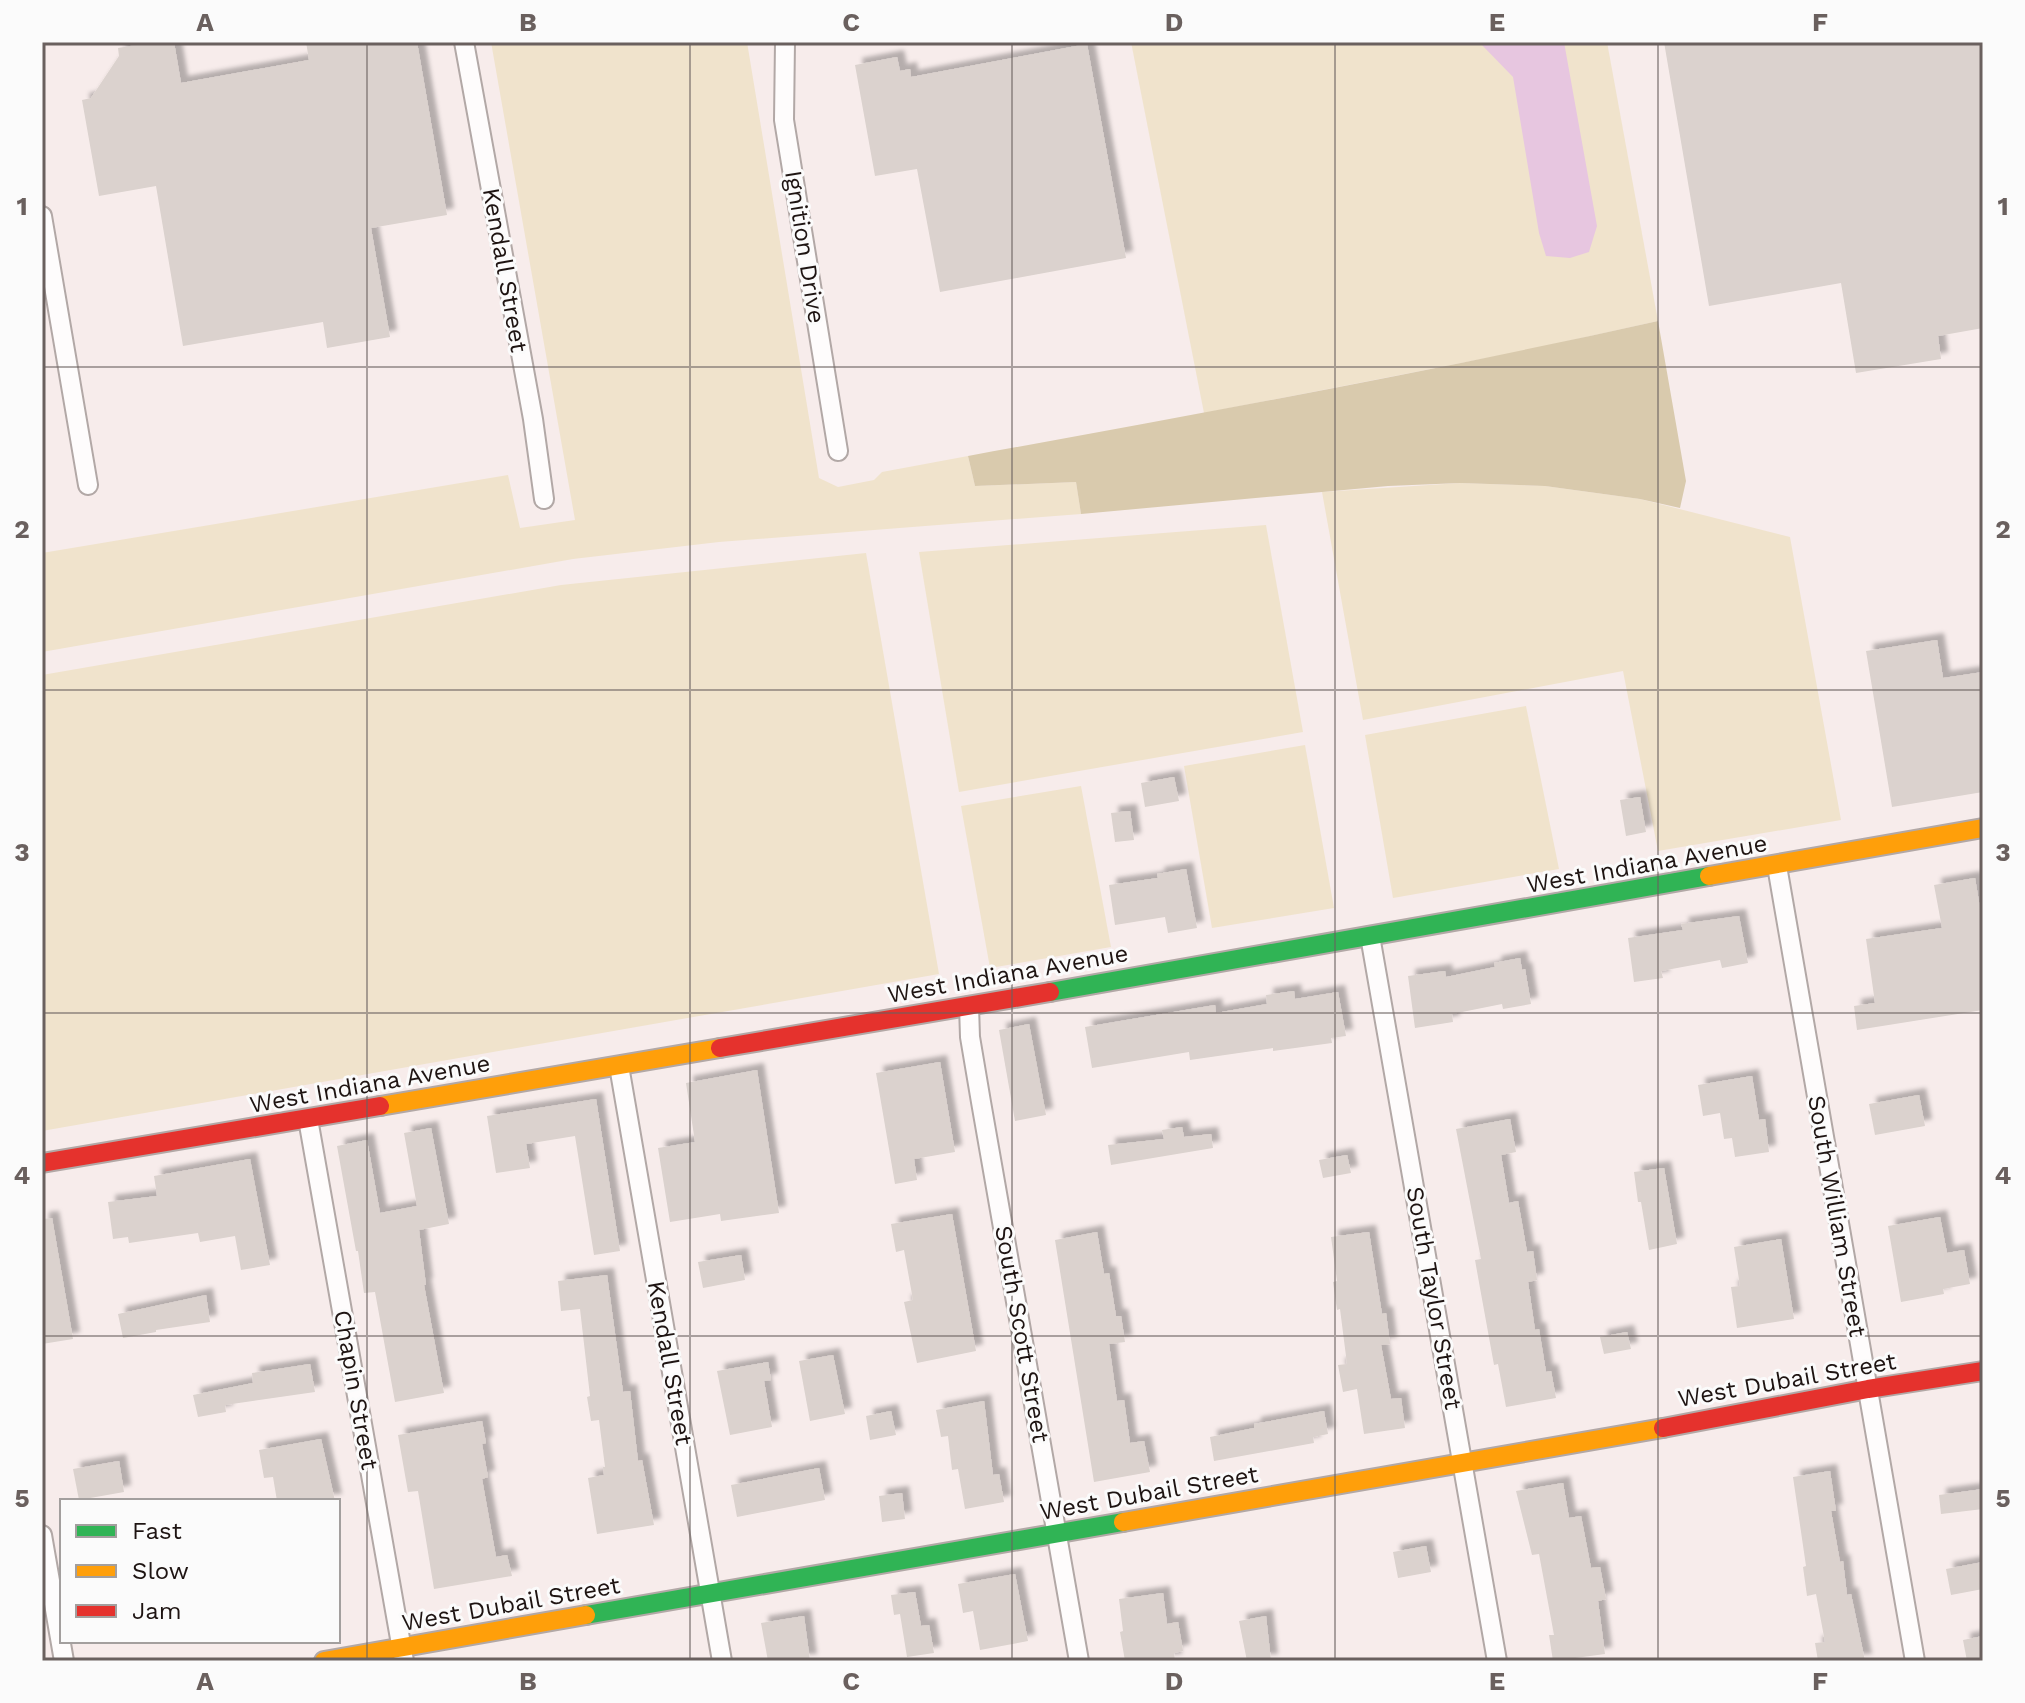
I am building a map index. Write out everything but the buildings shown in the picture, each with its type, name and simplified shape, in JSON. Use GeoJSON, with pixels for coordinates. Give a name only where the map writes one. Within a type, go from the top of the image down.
{"type":"FeatureCollection","features":[{"type":"Feature","properties":{"kind":"street","name":"Kendall Street"},"geometry":{"type":"LineString","coordinates":[[464,42],[530,404],[544,499]]}},
{"type":"Feature","properties":{"kind":"street","name":"Ignition Drive"},"geometry":{"type":"LineString","coordinates":[[785,42],[784,120],[838,451]]}},
{"type":"Feature","properties":{"kind":"street"},"geometry":{"type":"LineString","coordinates":[[42,216],[88,485]]}},
{"type":"Feature","properties":{"kind":"street","name":"West Indiana Avenue"},"geometry":{"type":"LineString","coordinates":[[42,1163],[969,1006],[1983,828]]}},
{"type":"Feature","properties":{"kind":"street","name":"South William Street"},"geometry":{"type":"LineString","coordinates":[[1777,866],[1915,1661]]}},
{"type":"Feature","properties":{"kind":"street","name":"South Taylor Street"},"geometry":{"type":"LineString","coordinates":[[1370,936],[1497,1661]]}},
{"type":"Feature","properties":{"kind":"street","name":"South Scott Street"},"geometry":{"type":"LineString","coordinates":[[969,1006],[970,1037],[1079,1661]]}},
{"type":"Feature","properties":{"kind":"street","name":"Kendall Street"},"geometry":{"type":"LineString","coordinates":[[619,1066],[722,1661]]}},
{"type":"Feature","properties":{"kind":"street","name":"Chapin Street"},"geometry":{"type":"LineString","coordinates":[[308,1119],[402,1654]]}},
{"type":"Feature","properties":{"kind":"street","name":"West Dubail Street"},"geometry":{"type":"LineString","coordinates":[[324,1661],[402,1654],[710,1594],[1983,1371]]}},
{"type":"Feature","properties":{"kind":"street"},"geometry":{"type":"LineString","coordinates":[[42,1535],[60,1638]]}},
{"type":"Feature","properties":{"kind":"shaded area"},"geometry":{"type":"Polygon","coordinates":[[[491,42],[747,42],[819,478],[838,487],[874,480],[882,472],[968,456],[975,486],[1076,482],[1081,514],[719,542],[573,559],[42,652],[42,553],[508,475],[520,528],[575,520],[491,42]]]}},
{"type":"Feature","properties":{"kind":"shaded area"},"geometry":{"type":"Polygon","coordinates":[[[1131,42],[1607,42],[1658,321],[1523,351],[1204,413],[1131,42]]]}},
{"type":"Feature","properties":{"kind":"shaded area"},"geometry":{"type":"Polygon","coordinates":[[[1479,42],[1564,42],[1597,226],[1589,252],[1570,258],[1546,256],[1539,233],[1513,77],[1479,42]]]}},
{"type":"Feature","properties":{"kind":"shaded area"},"geometry":{"type":"Polygon","coordinates":[[[1658,321],[1686,481],[1680,508],[1640,499],[1545,486],[1460,483],[1388,486],[1081,514],[1076,482],[975,486],[968,456],[1400,375],[1658,321]]]}},
{"type":"Feature","properties":{"kind":"shaded area"},"geometry":{"type":"Polygon","coordinates":[[[1460,483],[1545,486],[1640,499],[1790,537],[1841,820],[1658,851],[1623,671],[1363,720],[1322,492],[1460,483]]]}},
{"type":"Feature","properties":{"kind":"shaded area"},"geometry":{"type":"Polygon","coordinates":[[[1266,525],[1303,732],[959,792],[919,552],[1266,525]]]}},
{"type":"Feature","properties":{"kind":"shaded area"},"geometry":{"type":"Polygon","coordinates":[[[866,553],[939,974],[42,1131],[42,675],[561,585],[866,553]]]}},
{"type":"Feature","properties":{"kind":"shaded area"},"geometry":{"type":"Polygon","coordinates":[[[1526,706],[1559,869],[1393,898],[1365,735],[1526,706]]]}},
{"type":"Feature","properties":{"kind":"shaded area"},"geometry":{"type":"Polygon","coordinates":[[[1305,745],[1334,908],[1212,928],[1184,766],[1305,745]]]}},
{"type":"Feature","properties":{"kind":"shaded area"},"geometry":{"type":"Polygon","coordinates":[[[1081,786],[1111,947],[990,968],[961,806],[1081,786]]]}},
{"type":"Feature","properties":{"kind":"traffic: fast"},"geometry":{"type":"LineString","coordinates":[[1050,992],[1709,876]]}},
{"type":"Feature","properties":{"kind":"traffic: fast"},"geometry":{"type":"LineString","coordinates":[[586,1615],[1123,1522]]}},
{"type":"Feature","properties":{"kind":"traffic: slow"},"geometry":{"type":"LineString","coordinates":[[1709,876],[1983,828]]}},
{"type":"Feature","properties":{"kind":"traffic: slow"},"geometry":{"type":"LineString","coordinates":[[380,1106],[720,1048]]}},
{"type":"Feature","properties":{"kind":"traffic: slow"},"geometry":{"type":"LineString","coordinates":[[1123,1522],[1663,1428]]}},
{"type":"Feature","properties":{"kind":"traffic: slow"},"geometry":{"type":"LineString","coordinates":[[324,1661],[586,1615]]}},
{"type":"Feature","properties":{"kind":"traffic: jam"},"geometry":{"type":"LineString","coordinates":[[720,1048],[1050,992]]}},
{"type":"Feature","properties":{"kind":"traffic: jam"},"geometry":{"type":"LineString","coordinates":[[42,1163],[380,1106]]}},
{"type":"Feature","properties":{"kind":"traffic: jam"},"geometry":{"type":"LineString","coordinates":[[1663,1428],[1868,1389],[1983,1371]]}}]}
